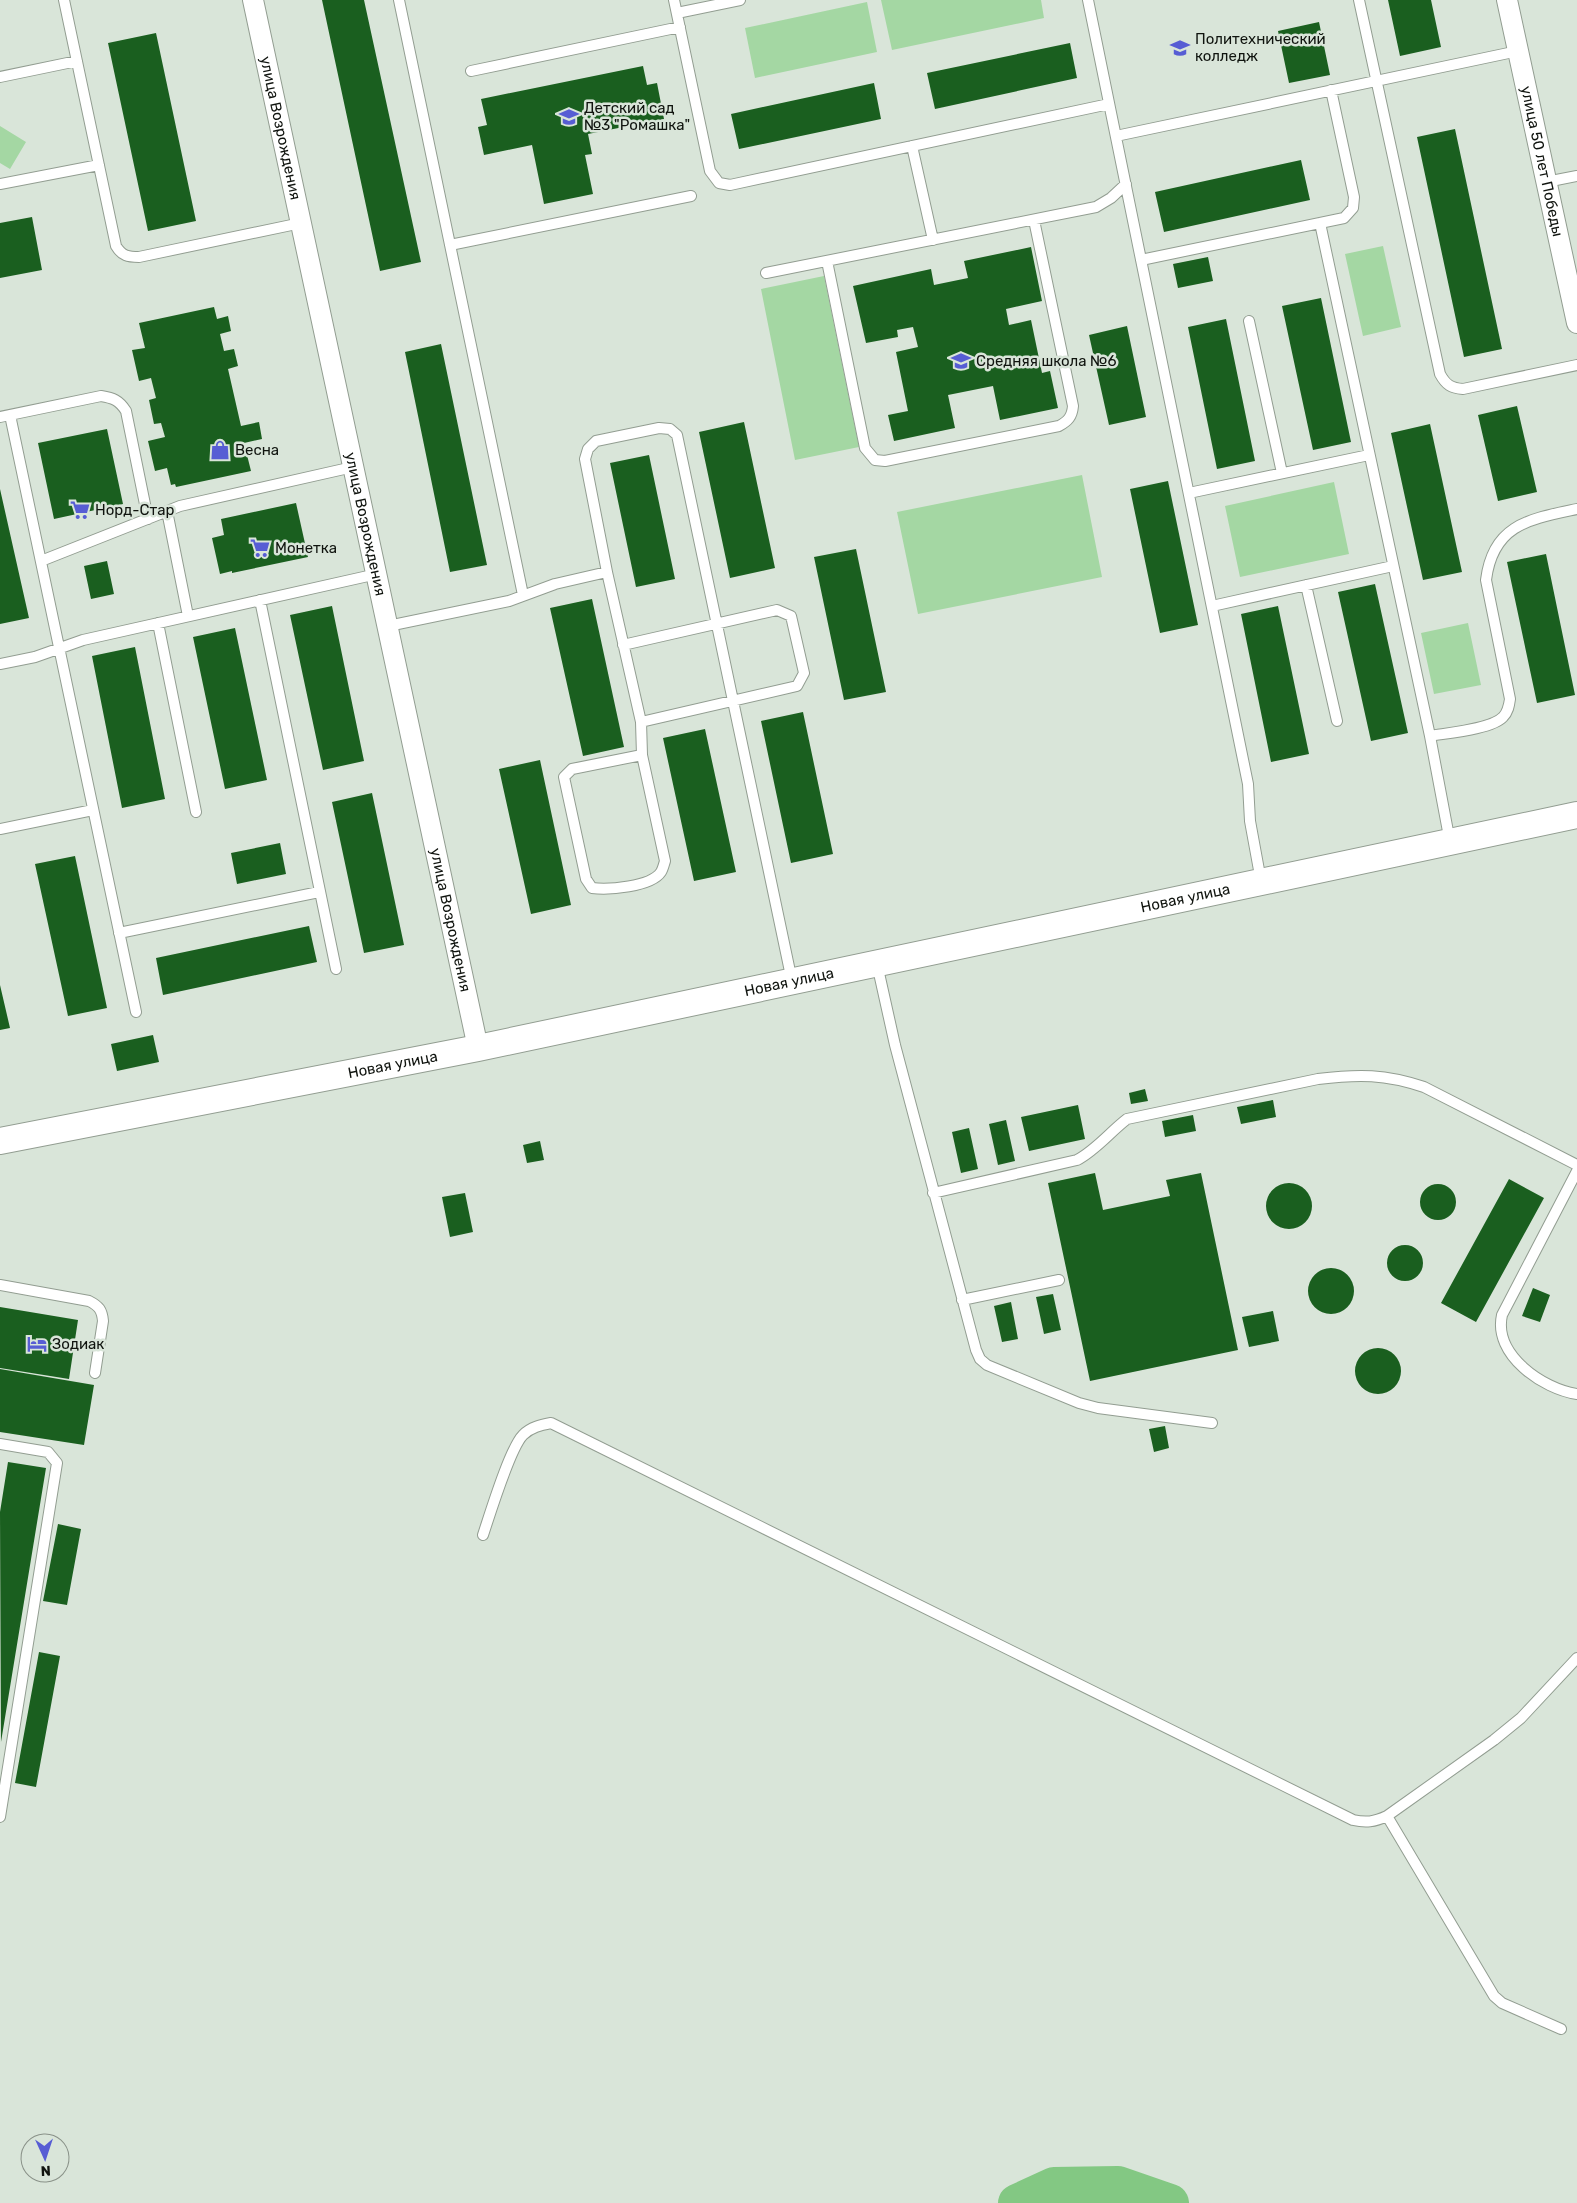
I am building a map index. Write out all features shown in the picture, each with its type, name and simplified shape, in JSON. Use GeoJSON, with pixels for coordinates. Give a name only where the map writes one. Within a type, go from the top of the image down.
{"type":"FeatureCollection","features":[{"type":"Feature","properties":{"kind":"street","name":"улица Возрождения"},"geometry":{"type":"LineString","coordinates":[[253,0],[478,1048]]}},
{"type":"Feature","properties":{"kind":"street","name":"улица 50 лет Победы"},"geometry":{"type":"LineString","coordinates":[[1507,0],[1577,323]]}},
{"type":"Feature","properties":{"kind":"street","name":"Новая улица"},"geometry":{"type":"LineString","coordinates":[[0,1141],[478,1048],[1577,815]]}},
{"type":"Feature","properties":{"kind":"lane"},"geometry":{"type":"LineString","coordinates":[[64,0],[116,246],[120,253],[129,257],[301,223]]}},
{"type":"Feature","properties":{"kind":"lane"},"geometry":{"type":"LineString","coordinates":[[400,0],[523,594]]}},
{"type":"Feature","properties":{"kind":"lane"},"geometry":{"type":"LineString","coordinates":[[674,0],[710,171],[719,183],[730,185],[1109,104]]}},
{"type":"Feature","properties":{"kind":"lane"},"geometry":{"type":"LineString","coordinates":[[677,13],[740,0]]}},
{"type":"Feature","properties":{"kind":"lane"},"geometry":{"type":"LineString","coordinates":[[1088,0],[1248,784],[1250,820],[1261,881]]}},
{"type":"Feature","properties":{"kind":"lane"},"geometry":{"type":"LineString","coordinates":[[1359,0],[1440,374],[1445,383],[1453,388],[1463,389],[1577,365]]}},
{"type":"Feature","properties":{"kind":"lane"},"geometry":{"type":"LineString","coordinates":[[471,71],[680,27]]}},
{"type":"Feature","properties":{"kind":"lane"},"geometry":{"type":"LineString","coordinates":[[1116,136],[1518,51]]}},
{"type":"Feature","properties":{"kind":"lane"},"geometry":{"type":"LineString","coordinates":[[0,77],[77,61]]}},
{"type":"Feature","properties":{"kind":"lane"},"geometry":{"type":"LineString","coordinates":[[1141,260],[1344,218],[1353,208],[1354,197],[1332,90]]}},
{"type":"Feature","properties":{"kind":"lane"},"geometry":{"type":"LineString","coordinates":[[912,146],[933,240]]}},
{"type":"Feature","properties":{"kind":"lane"},"geometry":{"type":"LineString","coordinates":[[0,184],[99,165]]}},
{"type":"Feature","properties":{"kind":"lane"},"geometry":{"type":"LineString","coordinates":[[1546,182],[1577,176]]}},
{"type":"Feature","properties":{"kind":"lane"},"geometry":{"type":"LineString","coordinates":[[766,273],[1096,207],[1112,198],[1126,184]]}},
{"type":"Feature","properties":{"kind":"lane"},"geometry":{"type":"LineString","coordinates":[[450,245],[691,196]]}},
{"type":"Feature","properties":{"kind":"lane"},"geometry":{"type":"LineString","coordinates":[[827,261],[865,448],[868,454],[875,460],[885,460],[1059,426],[1067,422],[1072,414],[1073,406],[1034,220]]}},
{"type":"Feature","properties":{"kind":"lane"},"geometry":{"type":"LineString","coordinates":[[1320,224],[1430,736],[1450,843]]}},
{"type":"Feature","properties":{"kind":"lane"},"geometry":{"type":"LineString","coordinates":[[1249,321],[1282,473]]}},
{"type":"Feature","properties":{"kind":"lane"},"geometry":{"type":"LineString","coordinates":[[136,1012],[41,562],[5,416],[101,396],[113,398],[121,403],[126,411],[148,519]]}},
{"type":"Feature","properties":{"kind":"lane"},"geometry":{"type":"LineString","coordinates":[[642,755],[572,769],[564,777],[586,879],[592,888],[608,890],[652,880],[662,872],[665,861],[642,755],[641,722],[607,572],[585,459],[588,449],[596,441],[659,428],[670,429],[677,435],[792,982]]}},
{"type":"Feature","properties":{"kind":"lane"},"geometry":{"type":"LineString","coordinates":[[1190,493],[1369,455]]}},
{"type":"Feature","properties":{"kind":"lane"},"geometry":{"type":"LineString","coordinates":[[41,562],[180,506],[353,467]]}},
{"type":"Feature","properties":{"kind":"lane"},"geometry":{"type":"LineString","coordinates":[[1430,736],[1491,724],[1502,719],[1508,711],[1510,699],[1486,580],[1488,564],[1493,549],[1514,528],[1530,520],[1577,509]]}},
{"type":"Feature","properties":{"kind":"lane"},"geometry":{"type":"LineString","coordinates":[[167,511],[188,616]]}},
{"type":"Feature","properties":{"kind":"lane"},"geometry":{"type":"LineString","coordinates":[[1212,606],[1393,566]]}},
{"type":"Feature","properties":{"kind":"lane"},"geometry":{"type":"LineString","coordinates":[[388,626],[509,601],[523,594],[555,584],[607,572]]}},
{"type":"Feature","properties":{"kind":"lane"},"geometry":{"type":"LineString","coordinates":[[0,664],[35,657],[83,640],[377,574]]}},
{"type":"Feature","properties":{"kind":"lane"},"geometry":{"type":"LineString","coordinates":[[1306,585],[1337,721]]}},
{"type":"Feature","properties":{"kind":"lane"},"geometry":{"type":"LineString","coordinates":[[260,600],[336,969]]}},
{"type":"Feature","properties":{"kind":"lane"},"geometry":{"type":"LineString","coordinates":[[623,645],[777,610],[791,616],[804,673],[797,686],[641,722]]}},
{"type":"Feature","properties":{"kind":"lane"},"geometry":{"type":"LineString","coordinates":[[158,623],[196,812]]}},
{"type":"Feature","properties":{"kind":"lane"},"geometry":{"type":"LineString","coordinates":[[0,829],[93,810]]}},
{"type":"Feature","properties":{"kind":"lane"},"geometry":{"type":"LineString","coordinates":[[119,933],[319,892]]}},
{"type":"Feature","properties":{"kind":"lane"},"geometry":{"type":"LineString","coordinates":[[877,963],[895,1045],[962,1300],[980,1359],[987,1366],[1079,1403],[1098,1408],[1212,1423]]}},
{"type":"Feature","properties":{"kind":"lane"},"geometry":{"type":"LineString","coordinates":[[934,1192],[1076,1160],[1090,1153],[1115,1128],[1128,1120],[1318,1079],[1350,1075],[1399,1078],[1424,1087],[1577,1165]]}},
{"type":"Feature","properties":{"kind":"lane"},"geometry":{"type":"LineString","coordinates":[[1577,1171],[1502,1315],[1501,1322],[1502,1338],[1523,1367],[1541,1383],[1557,1390],[1577,1394]]}},
{"type":"Feature","properties":{"kind":"lane"},"geometry":{"type":"LineString","coordinates":[[962,1300],[1059,1280]]}},
{"type":"Feature","properties":{"kind":"lane"},"geometry":{"type":"LineString","coordinates":[[0,1285],[89,1301],[98,1306],[102,1313],[103,1321],[95,1374]]}},
{"type":"Feature","properties":{"kind":"lane"},"geometry":{"type":"LineString","coordinates":[[483,1535],[522,1435],[536,1426],[551,1423],[1353,1820],[1375,1822],[1387,1816],[1494,1740],[1521,1718],[1577,1658]]}},
{"type":"Feature","properties":{"kind":"lane"},"geometry":{"type":"LineString","coordinates":[[0,1444],[48,1452],[57,1463],[0,1817]]}},
{"type":"Feature","properties":{"kind":"lane"},"geometry":{"type":"LineString","coordinates":[[1387,1816],[1494,1996],[1502,2003],[1561,2029]]}},
{"type":"Feature","properties":{"kind":"green space"},"geometry":{"type":"Polygon","coordinates":[[[881,0],[1041,0],[1044,18],[892,50],[881,0]]]}},
{"type":"Feature","properties":{"kind":"green space"},"geometry":{"type":"Polygon","coordinates":[[[867,2],[877,52],[755,78],[745,28],[867,2]]]}},
{"type":"Feature","properties":{"kind":"green space"},"geometry":{"type":"Polygon","coordinates":[[[0,126],[26,142],[10,169],[0,163],[0,126]]]}},
{"type":"Feature","properties":{"kind":"green space"},"geometry":{"type":"Polygon","coordinates":[[[1383,246],[1401,327],[1363,336],[1345,254],[1383,246]]]}},
{"type":"Feature","properties":{"kind":"green space"},"geometry":{"type":"Polygon","coordinates":[[[824,276],[859,447],[795,460],[761,289],[824,276]]]}},
{"type":"Feature","properties":{"kind":"green space"},"geometry":{"type":"Polygon","coordinates":[[[1082,475],[1102,577],[918,614],[897,512],[1082,475]]]}},
{"type":"Feature","properties":{"kind":"green space"},"geometry":{"type":"Polygon","coordinates":[[[1334,482],[1349,554],[1240,577],[1225,506],[1334,482]]]}},
{"type":"Feature","properties":{"kind":"green space"},"geometry":{"type":"Polygon","coordinates":[[[1468,623],[1481,685],[1434,694],[1421,633],[1468,623]]]}},
{"type":"Feature","properties":{"kind":"building"},"geometry":{"type":"Polygon","coordinates":[[[322,0],[364,0],[421,262],[380,271],[322,0]]]}},
{"type":"Feature","properties":{"kind":"building"},"geometry":{"type":"Polygon","coordinates":[[[1388,0],[1431,0],[1441,47],[1400,56],[1388,0]]]}},
{"type":"Feature","properties":{"kind":"building"},"geometry":{"type":"Polygon","coordinates":[[[1319,22],[1330,75],[1289,83],[1278,31],[1319,22]]]}},
{"type":"Feature","properties":{"kind":"building"},"geometry":{"type":"Polygon","coordinates":[[[156,33],[196,221],[148,231],[108,43],[156,33]]]}},
{"type":"Feature","properties":{"kind":"building"},"geometry":{"type":"Polygon","coordinates":[[[1070,43],[1077,78],[935,109],[927,73],[1070,43]]]}},
{"type":"Feature","properties":{"kind":"building"},"geometry":{"type":"Polygon","coordinates":[[[643,66],[647,85],[657,83],[664,119],[588,134],[592,154],[585,155],[593,194],[544,204],[532,145],[484,155],[478,127],[487,125],[481,99],[643,66]]]}},
{"type":"Feature","properties":{"kind":"building"},"geometry":{"type":"Polygon","coordinates":[[[874,83],[881,119],[739,149],[731,114],[874,83]]]}},
{"type":"Feature","properties":{"kind":"building"},"geometry":{"type":"Polygon","coordinates":[[[1455,129],[1502,349],[1464,357],[1417,137],[1455,129]]]}},
{"type":"Feature","properties":{"kind":"building"},"geometry":{"type":"Polygon","coordinates":[[[1301,160],[1310,200],[1164,232],[1155,192],[1301,160]]]}},
{"type":"Feature","properties":{"kind":"building"},"geometry":{"type":"Polygon","coordinates":[[[32,217],[42,270],[0,278],[0,223],[32,217]]]}},
{"type":"Feature","properties":{"kind":"building"},"geometry":{"type":"Polygon","coordinates":[[[1031,247],[1042,301],[1006,309],[1009,325],[1031,320],[1042,373],[1050,371],[1058,408],[1000,420],[993,386],[948,395],[955,428],[894,441],[888,415],[908,411],[896,352],[918,347],[913,327],[897,330],[898,337],[866,343],[853,286],[931,269],[934,285],[968,278],[964,261],[1031,247]]]}},
{"type":"Feature","properties":{"kind":"building"},"geometry":{"type":"Polygon","coordinates":[[[1208,257],[1213,281],[1178,288],[1173,264],[1208,257]]]}},
{"type":"Feature","properties":{"kind":"building"},"geometry":{"type":"Polygon","coordinates":[[[1321,298],[1351,442],[1313,450],[1282,306],[1321,298]]]}},
{"type":"Feature","properties":{"kind":"building"},"geometry":{"type":"Polygon","coordinates":[[[214,307],[217,319],[228,316],[231,331],[220,334],[224,351],[234,349],[238,366],[228,369],[241,426],[259,422],[262,439],[244,443],[251,471],[176,487],[175,484],[171,485],[167,468],[155,471],[148,441],[165,437],[161,423],[154,424],[149,400],[156,398],[151,378],[139,381],[132,350],[145,348],[139,323],[214,307]]]}},
{"type":"Feature","properties":{"kind":"building"},"geometry":{"type":"Polygon","coordinates":[[[1226,319],[1255,461],[1217,469],[1188,327],[1226,319]]]}},
{"type":"Feature","properties":{"kind":"building"},"geometry":{"type":"Polygon","coordinates":[[[1127,326],[1146,417],[1109,425],[1089,335],[1127,326]]]}},
{"type":"Feature","properties":{"kind":"building"},"geometry":{"type":"Polygon","coordinates":[[[441,344],[487,565],[450,572],[405,352],[441,344]]]}},
{"type":"Feature","properties":{"kind":"building"},"geometry":{"type":"Polygon","coordinates":[[[1517,406],[1537,492],[1498,501],[1478,415],[1517,406]]]}},
{"type":"Feature","properties":{"kind":"building"},"geometry":{"type":"Polygon","coordinates":[[[744,422],[775,568],[730,578],[699,432],[744,422]]]}},
{"type":"Feature","properties":{"kind":"building"},"geometry":{"type":"Polygon","coordinates":[[[1430,424],[1462,572],[1423,580],[1391,433],[1430,424]]]}},
{"type":"Feature","properties":{"kind":"building"},"geometry":{"type":"Polygon","coordinates":[[[107,429],[123,504],[54,519],[38,443],[107,429]]]}},
{"type":"Feature","properties":{"kind":"building"},"geometry":{"type":"Polygon","coordinates":[[[649,455],[675,579],[636,587],[610,463],[649,455]]]}},
{"type":"Feature","properties":{"kind":"building"},"geometry":{"type":"Polygon","coordinates":[[[1168,481],[1198,625],[1160,633],[1130,489],[1168,481]]]}},
{"type":"Feature","properties":{"kind":"building"},"geometry":{"type":"Polygon","coordinates":[[[0,489],[29,618],[0,624],[0,489]]]}},
{"type":"Feature","properties":{"kind":"building","name":"Монетка"},"geometry":{"type":"Polygon","coordinates":[[[296,503],[308,557],[220,574],[212,538],[224,535],[221,519],[296,503]]]}},
{"type":"Feature","properties":{"kind":"building"},"geometry":{"type":"Polygon","coordinates":[[[856,549],[886,692],[844,700],[814,557],[856,549]]]}},
{"type":"Feature","properties":{"kind":"building"},"geometry":{"type":"Polygon","coordinates":[[[1546,554],[1575,695],[1537,703],[1507,562],[1546,554]]]}},
{"type":"Feature","properties":{"kind":"building"},"geometry":{"type":"Polygon","coordinates":[[[107,561],[114,594],[91,599],[84,566],[107,561]]]}},
{"type":"Feature","properties":{"kind":"building"},"geometry":{"type":"Polygon","coordinates":[[[1375,584],[1408,733],[1371,741],[1338,592],[1375,584]]]}},
{"type":"Feature","properties":{"kind":"building"},"geometry":{"type":"Polygon","coordinates":[[[592,599],[624,747],[583,756],[550,608],[592,599]]]}},
{"type":"Feature","properties":{"kind":"building"},"geometry":{"type":"Polygon","coordinates":[[[332,606],[364,761],[323,770],[290,615],[332,606]]]}},
{"type":"Feature","properties":{"kind":"building"},"geometry":{"type":"Polygon","coordinates":[[[1278,606],[1309,754],[1271,762],[1241,614],[1278,606]]]}},
{"type":"Feature","properties":{"kind":"building"},"geometry":{"type":"Polygon","coordinates":[[[235,628],[267,780],[225,789],[193,637],[235,628]]]}},
{"type":"Feature","properties":{"kind":"building"},"geometry":{"type":"Polygon","coordinates":[[[135,647],[165,799],[122,808],[92,656],[135,647]]]}},
{"type":"Feature","properties":{"kind":"building"},"geometry":{"type":"Polygon","coordinates":[[[803,712],[833,854],[791,863],[761,721],[803,712]]]}},
{"type":"Feature","properties":{"kind":"building"},"geometry":{"type":"Polygon","coordinates":[[[705,729],[736,872],[694,881],[663,738],[705,729]]]}},
{"type":"Feature","properties":{"kind":"building"},"geometry":{"type":"Polygon","coordinates":[[[540,760],[571,905],[531,914],[499,769],[540,760]]]}},
{"type":"Feature","properties":{"kind":"building"},"geometry":{"type":"Polygon","coordinates":[[[372,793],[404,945],[364,953],[332,802],[372,793]]]}},
{"type":"Feature","properties":{"kind":"building"},"geometry":{"type":"Polygon","coordinates":[[[280,843],[286,874],[237,884],[231,853],[280,843]]]}},
{"type":"Feature","properties":{"kind":"building"},"geometry":{"type":"Polygon","coordinates":[[[75,856],[107,1008],[68,1016],[35,864],[75,856]]]}},
{"type":"Feature","properties":{"kind":"building"},"geometry":{"type":"Polygon","coordinates":[[[309,926],[317,962],[163,995],[156,958],[309,926]]]}},
{"type":"Feature","properties":{"kind":"building"},"geometry":{"type":"Polygon","coordinates":[[[0,985],[10,1028],[0,1030],[0,985]]]}},
{"type":"Feature","properties":{"kind":"building"},"geometry":{"type":"Polygon","coordinates":[[[153,1035],[159,1062],[117,1071],[111,1044],[153,1035]]]}},
{"type":"Feature","properties":{"kind":"building"},"geometry":{"type":"Polygon","coordinates":[[[1145,1089],[1148,1101],[1131,1104],[1129,1093],[1145,1089]]]}},
{"type":"Feature","properties":{"kind":"building"},"geometry":{"type":"Polygon","coordinates":[[[1273,1100],[1276,1117],[1241,1124],[1237,1107],[1273,1100]]]}},
{"type":"Feature","properties":{"kind":"building"},"geometry":{"type":"Polygon","coordinates":[[[1078,1105],[1085,1139],[1029,1151],[1021,1117],[1078,1105]]]}},
{"type":"Feature","properties":{"kind":"building"},"geometry":{"type":"Polygon","coordinates":[[[1193,1115],[1196,1131],[1165,1137],[1162,1121],[1193,1115]]]}},
{"type":"Feature","properties":{"kind":"building"},"geometry":{"type":"Polygon","coordinates":[[[1006,1120],[1015,1161],[998,1165],[989,1124],[1006,1120]]]}},
{"type":"Feature","properties":{"kind":"building"},"geometry":{"type":"Polygon","coordinates":[[[969,1128],[978,1169],[961,1173],[952,1132],[969,1128]]]}},
{"type":"Feature","properties":{"kind":"building"},"geometry":{"type":"Polygon","coordinates":[[[540,1141],[544,1160],[527,1163],[523,1145],[540,1141]]]}},
{"type":"Feature","properties":{"kind":"building"},"geometry":{"type":"Polygon","coordinates":[[[1095,1173],[1103,1210],[1170,1196],[1166,1180],[1201,1173],[1238,1350],[1090,1381],[1048,1183],[1095,1173]]]}},
{"type":"Feature","properties":{"kind":"building"},"geometry":{"type":"Polygon","coordinates":[[[1509,1179],[1544,1198],[1476,1322],[1441,1303],[1509,1179]]]}},
{"type":"Feature","properties":{"kind":"building"},"geometry":{"type":"Polygon","coordinates":[[[1289,1183],[1302,1187],[1308,1193],[1312,1206],[1308,1219],[1302,1225],[1289,1229],[1276,1225],[1270,1219],[1266,1206],[1270,1193],[1276,1187],[1289,1183]]]}},
{"type":"Feature","properties":{"kind":"building"},"geometry":{"type":"Polygon","coordinates":[[[1438,1184],[1445,1185],[1451,1189],[1455,1195],[1455,1209],[1451,1215],[1445,1219],[1438,1220],[1431,1219],[1425,1215],[1421,1209],[1420,1202],[1421,1195],[1425,1189],[1431,1185],[1438,1184]]]}},
{"type":"Feature","properties":{"kind":"building"},"geometry":{"type":"Polygon","coordinates":[[[465,1193],[473,1232],[450,1237],[442,1197],[465,1193]]]}},
{"type":"Feature","properties":{"kind":"building"},"geometry":{"type":"Polygon","coordinates":[[[1405,1245],[1412,1246],[1418,1250],[1422,1256],[1422,1270],[1418,1276],[1412,1280],[1405,1281],[1398,1280],[1392,1276],[1388,1270],[1387,1263],[1388,1256],[1392,1250],[1398,1246],[1405,1245]]]}},
{"type":"Feature","properties":{"kind":"building"},"geometry":{"type":"Polygon","coordinates":[[[1331,1268],[1344,1272],[1350,1278],[1354,1291],[1350,1304],[1344,1310],[1331,1314],[1318,1310],[1312,1304],[1308,1291],[1312,1278],[1318,1272],[1331,1268]]]}},
{"type":"Feature","properties":{"kind":"building"},"geometry":{"type":"Polygon","coordinates":[[[1533,1288],[1550,1295],[1540,1322],[1522,1316],[1533,1288]]]}},
{"type":"Feature","properties":{"kind":"building"},"geometry":{"type":"Polygon","coordinates":[[[1053,1294],[1061,1330],[1044,1334],[1036,1297],[1053,1294]]]}},
{"type":"Feature","properties":{"kind":"building"},"geometry":{"type":"Polygon","coordinates":[[[1011,1302],[1018,1339],[1002,1342],[994,1306],[1011,1302]]]}},
{"type":"Feature","properties":{"kind":"building","name":"Зодиак"},"geometry":{"type":"Polygon","coordinates":[[[0,1307],[78,1320],[69,1379],[0,1368],[0,1307]]]}},
{"type":"Feature","properties":{"kind":"building"},"geometry":{"type":"Polygon","coordinates":[[[1273,1311],[1279,1341],[1249,1347],[1242,1317],[1273,1311]]]}},
{"type":"Feature","properties":{"kind":"building"},"geometry":{"type":"Polygon","coordinates":[[[1378,1348],[1391,1352],[1397,1358],[1401,1371],[1397,1384],[1391,1390],[1378,1394],[1365,1390],[1359,1384],[1355,1371],[1359,1358],[1365,1352],[1378,1348]]]}},
{"type":"Feature","properties":{"kind":"building"},"geometry":{"type":"Polygon","coordinates":[[[0,1369],[94,1385],[84,1445],[0,1432],[0,1369]]]}},
{"type":"Feature","properties":{"kind":"building"},"geometry":{"type":"Polygon","coordinates":[[[1165,1426],[1169,1448],[1154,1452],[1149,1429],[1165,1426]]]}},
{"type":"Feature","properties":{"kind":"building"},"geometry":{"type":"Polygon","coordinates":[[[8,1462],[46,1468],[1,1742],[0,1512],[8,1462]]]}},
{"type":"Feature","properties":{"kind":"building"},"geometry":{"type":"Polygon","coordinates":[[[58,1524],[81,1529],[67,1605],[43,1601],[58,1524]]]}},
{"type":"Feature","properties":{"kind":"building"},"geometry":{"type":"Polygon","coordinates":[[[39,1652],[60,1656],[36,1787],[15,1783],[39,1652]]]}},
{"type":"Feature","properties":{"kind":"waterway"},"geometry":{"type":"LineString","coordinates":[[1017,2203],[1054,2186],[1118,2185],[1170,2203]]}},
{"type":"Feature","properties":{"kind":"place","name":"Политехнический колледж"},"geometry":{"type":"Point","coordinates":[1180,48]}},
{"type":"Feature","properties":{"kind":"place","name":"Детский сад №3 \"Ромашка\""},"geometry":{"type":"Point","coordinates":[569,117]}},
{"type":"Feature","properties":{"kind":"place","name":"Средняя школа №6"},"geometry":{"type":"Point","coordinates":[961,361]}},
{"type":"Feature","properties":{"kind":"place","name":"Весна"},"geometry":{"type":"Point","coordinates":[220,450]}},
{"type":"Feature","properties":{"kind":"place","name":"Норд-Стар"},"geometry":{"type":"Point","coordinates":[80,510]}},
{"type":"Feature","properties":{"kind":"place","name":"Монетка"},"geometry":{"type":"Point","coordinates":[260,548]}},
{"type":"Feature","properties":{"kind":"place","name":"Зодиак"},"geometry":{"type":"Point","coordinates":[37,1344]}}]}
